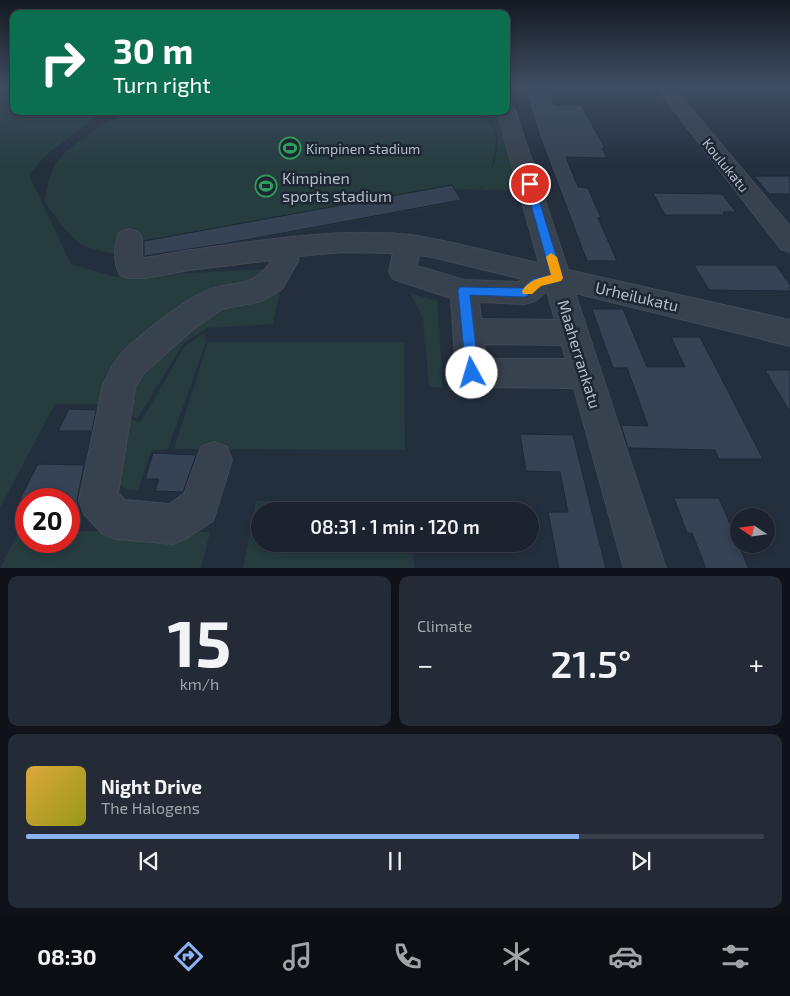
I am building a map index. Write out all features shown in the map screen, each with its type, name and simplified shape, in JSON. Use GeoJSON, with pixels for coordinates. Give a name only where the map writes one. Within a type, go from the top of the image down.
{"type":"FeatureCollection","features":[{"type":"Feature","properties":{"kind":"street","name":"Koulukatu"},"geometry":{"type":"LineString","coordinates":[[684,113],[790,243]]}},
{"type":"Feature","properties":{"kind":"street","name":"Maaherrankatu"},"geometry":{"type":"LineString","coordinates":[[508,115],[645,568]]}},
{"type":"Feature","properties":{"kind":"street","name":"Urheilukatu"},"geometry":{"type":"LineString","coordinates":[[129,238],[129,268],[137,269],[181,260],[284,249],[365,242],[408,244],[790,333]]}},
{"type":"Feature","properties":{"kind":"street"},"geometry":{"type":"LineString","coordinates":[[408,244],[402,272],[464,290],[525,293],[538,282],[557,278]]}},
{"type":"Feature","properties":{"kind":"street"},"geometry":{"type":"LineString","coordinates":[[214,460],[199,507],[173,524],[116,519],[98,500],[119,385],[133,363],[181,322],[213,300],[232,295],[252,293],[272,282],[285,261],[284,249]]}},
{"type":"Feature","properties":{"kind":"street"},"geometry":{"type":"LineString","coordinates":[[464,290],[472,373],[586,374]]}},
{"type":"Feature","properties":{"kind":"street"},"geometry":{"type":"LineString","coordinates":[[468,331],[574,334]]}},
{"type":"Feature","properties":{"kind":"green space"},"geometry":{"type":"Polygon","coordinates":[[[0,113],[10,113],[10,115],[99,115],[45,156],[29,175],[71,264],[116,277],[285,268],[273,324],[207,328],[184,343],[137,419],[109,404],[55,404],[0,508],[0,113]]]}},
{"type":"Feature","properties":{"kind":"green space","name":"Kimpinen sports stadium"},"geometry":{"type":"Polygon","coordinates":[[[122,115],[486,115],[494,127],[496,134],[492,170],[497,153],[498,139],[497,132],[487,115],[498,115],[519,191],[479,190],[487,184],[477,190],[456,189],[462,201],[133,262],[79,243],[68,233],[44,202],[52,171],[57,162],[71,147],[122,115]]]}},
{"type":"Feature","properties":{"kind":"green space"},"geometry":{"type":"Polygon","coordinates":[[[410,293],[437,301],[443,388],[429,387],[423,318],[410,293]]]}},
{"type":"Feature","properties":{"kind":"green space"},"geometry":{"type":"Polygon","coordinates":[[[204,333],[206,342],[168,449],[151,451],[138,490],[127,490],[119,483],[122,414],[140,423],[185,346],[204,333]]]}},
{"type":"Feature","properties":{"kind":"green space"},"geometry":{"type":"Polygon","coordinates":[[[208,342],[404,342],[405,450],[174,449],[208,342]]]}},
{"type":"Feature","properties":{"kind":"green space"},"geometry":{"type":"Polygon","coordinates":[[[256,501],[413,502],[256,502],[256,501]]]}},
{"type":"Feature","properties":{"kind":"green space"},"geometry":{"type":"Polygon","coordinates":[[[251,527],[251,552],[413,552],[414,568],[243,568],[251,527]]]}},
{"type":"Feature","properties":{"kind":"green space"},"geometry":{"type":"Polygon","coordinates":[[[80,531],[210,532],[201,568],[0,568],[15,538],[15,553],[80,553],[80,531]]]}},
{"type":"Feature","properties":{"kind":"building"},"geometry":{"type":"Polygon","coordinates":[[[532,113],[585,113],[605,148],[602,148],[607,158],[566,157],[578,187],[588,188],[601,218],[598,218],[617,261],[587,261],[532,113]]]}},
{"type":"Feature","properties":{"kind":"building"},"geometry":{"type":"Polygon","coordinates":[[[754,176],[790,176],[790,194],[769,194],[754,176]]]}},
{"type":"Feature","properties":{"kind":"building","name":"Kimpinen stadium"},"geometry":{"type":"Polygon","coordinates":[[[452,185],[461,200],[229,243],[144,256],[144,241],[452,185]]]}},
{"type":"Feature","properties":{"kind":"building"},"geometry":{"type":"Polygon","coordinates":[[[653,193],[722,194],[736,212],[723,212],[725,215],[665,215],[653,193]]]}},
{"type":"Feature","properties":{"kind":"building"},"geometry":{"type":"Polygon","coordinates":[[[694,265],[776,265],[790,285],[790,291],[709,290],[694,265]]]}},
{"type":"Feature","properties":{"kind":"building"},"geometry":{"type":"Polygon","coordinates":[[[592,309],[623,309],[647,367],[685,367],[671,337],[700,337],[763,459],[719,459],[715,450],[628,448],[621,425],[648,426],[627,368],[613,368],[592,309]]]}},
{"type":"Feature","properties":{"kind":"building"},"geometry":{"type":"Polygon","coordinates":[[[765,370],[790,370],[790,412],[765,370]]]}},
{"type":"Feature","properties":{"kind":"building"},"geometry":{"type":"Polygon","coordinates":[[[69,409],[96,410],[92,431],[58,431],[69,409]]]}},
{"type":"Feature","properties":{"kind":"building"},"geometry":{"type":"Polygon","coordinates":[[[520,434],[573,435],[606,568],[559,568],[548,512],[568,512],[560,472],[526,471],[520,434]]]}},
{"type":"Feature","properties":{"kind":"building"},"geometry":{"type":"Polygon","coordinates":[[[153,453],[196,455],[183,492],[155,491],[159,479],[145,479],[153,453]]]}},
{"type":"Feature","properties":{"kind":"building"},"geometry":{"type":"Polygon","coordinates":[[[38,464],[84,465],[79,488],[26,488],[38,464]]]}},
{"type":"Feature","properties":{"kind":"building"},"geometry":{"type":"Polygon","coordinates":[[[674,498],[719,498],[730,524],[730,553],[742,553],[749,568],[706,568],[692,533],[687,533],[674,498]]]}},
{"type":"Feature","properties":{"kind":"slow traffic"},"geometry":{"type":"LineString","coordinates":[[527,291],[538,282],[557,278],[551,257]]}},
{"type":"Feature","properties":{"kind":"place","name":"Kimpinen stadium"},"geometry":{"type":"Point","coordinates":[290,148]}},
{"type":"Feature","properties":{"kind":"place","name":"Kimpinen sports stadium"},"geometry":{"type":"Point","coordinates":[266,186]}},
{"type":"Feature","properties":{"kind":"route"},"geometry":{"type":"LineString","coordinates":[[472,373],[464,290],[525,293],[538,282],[557,278],[530,184]]}}]}
